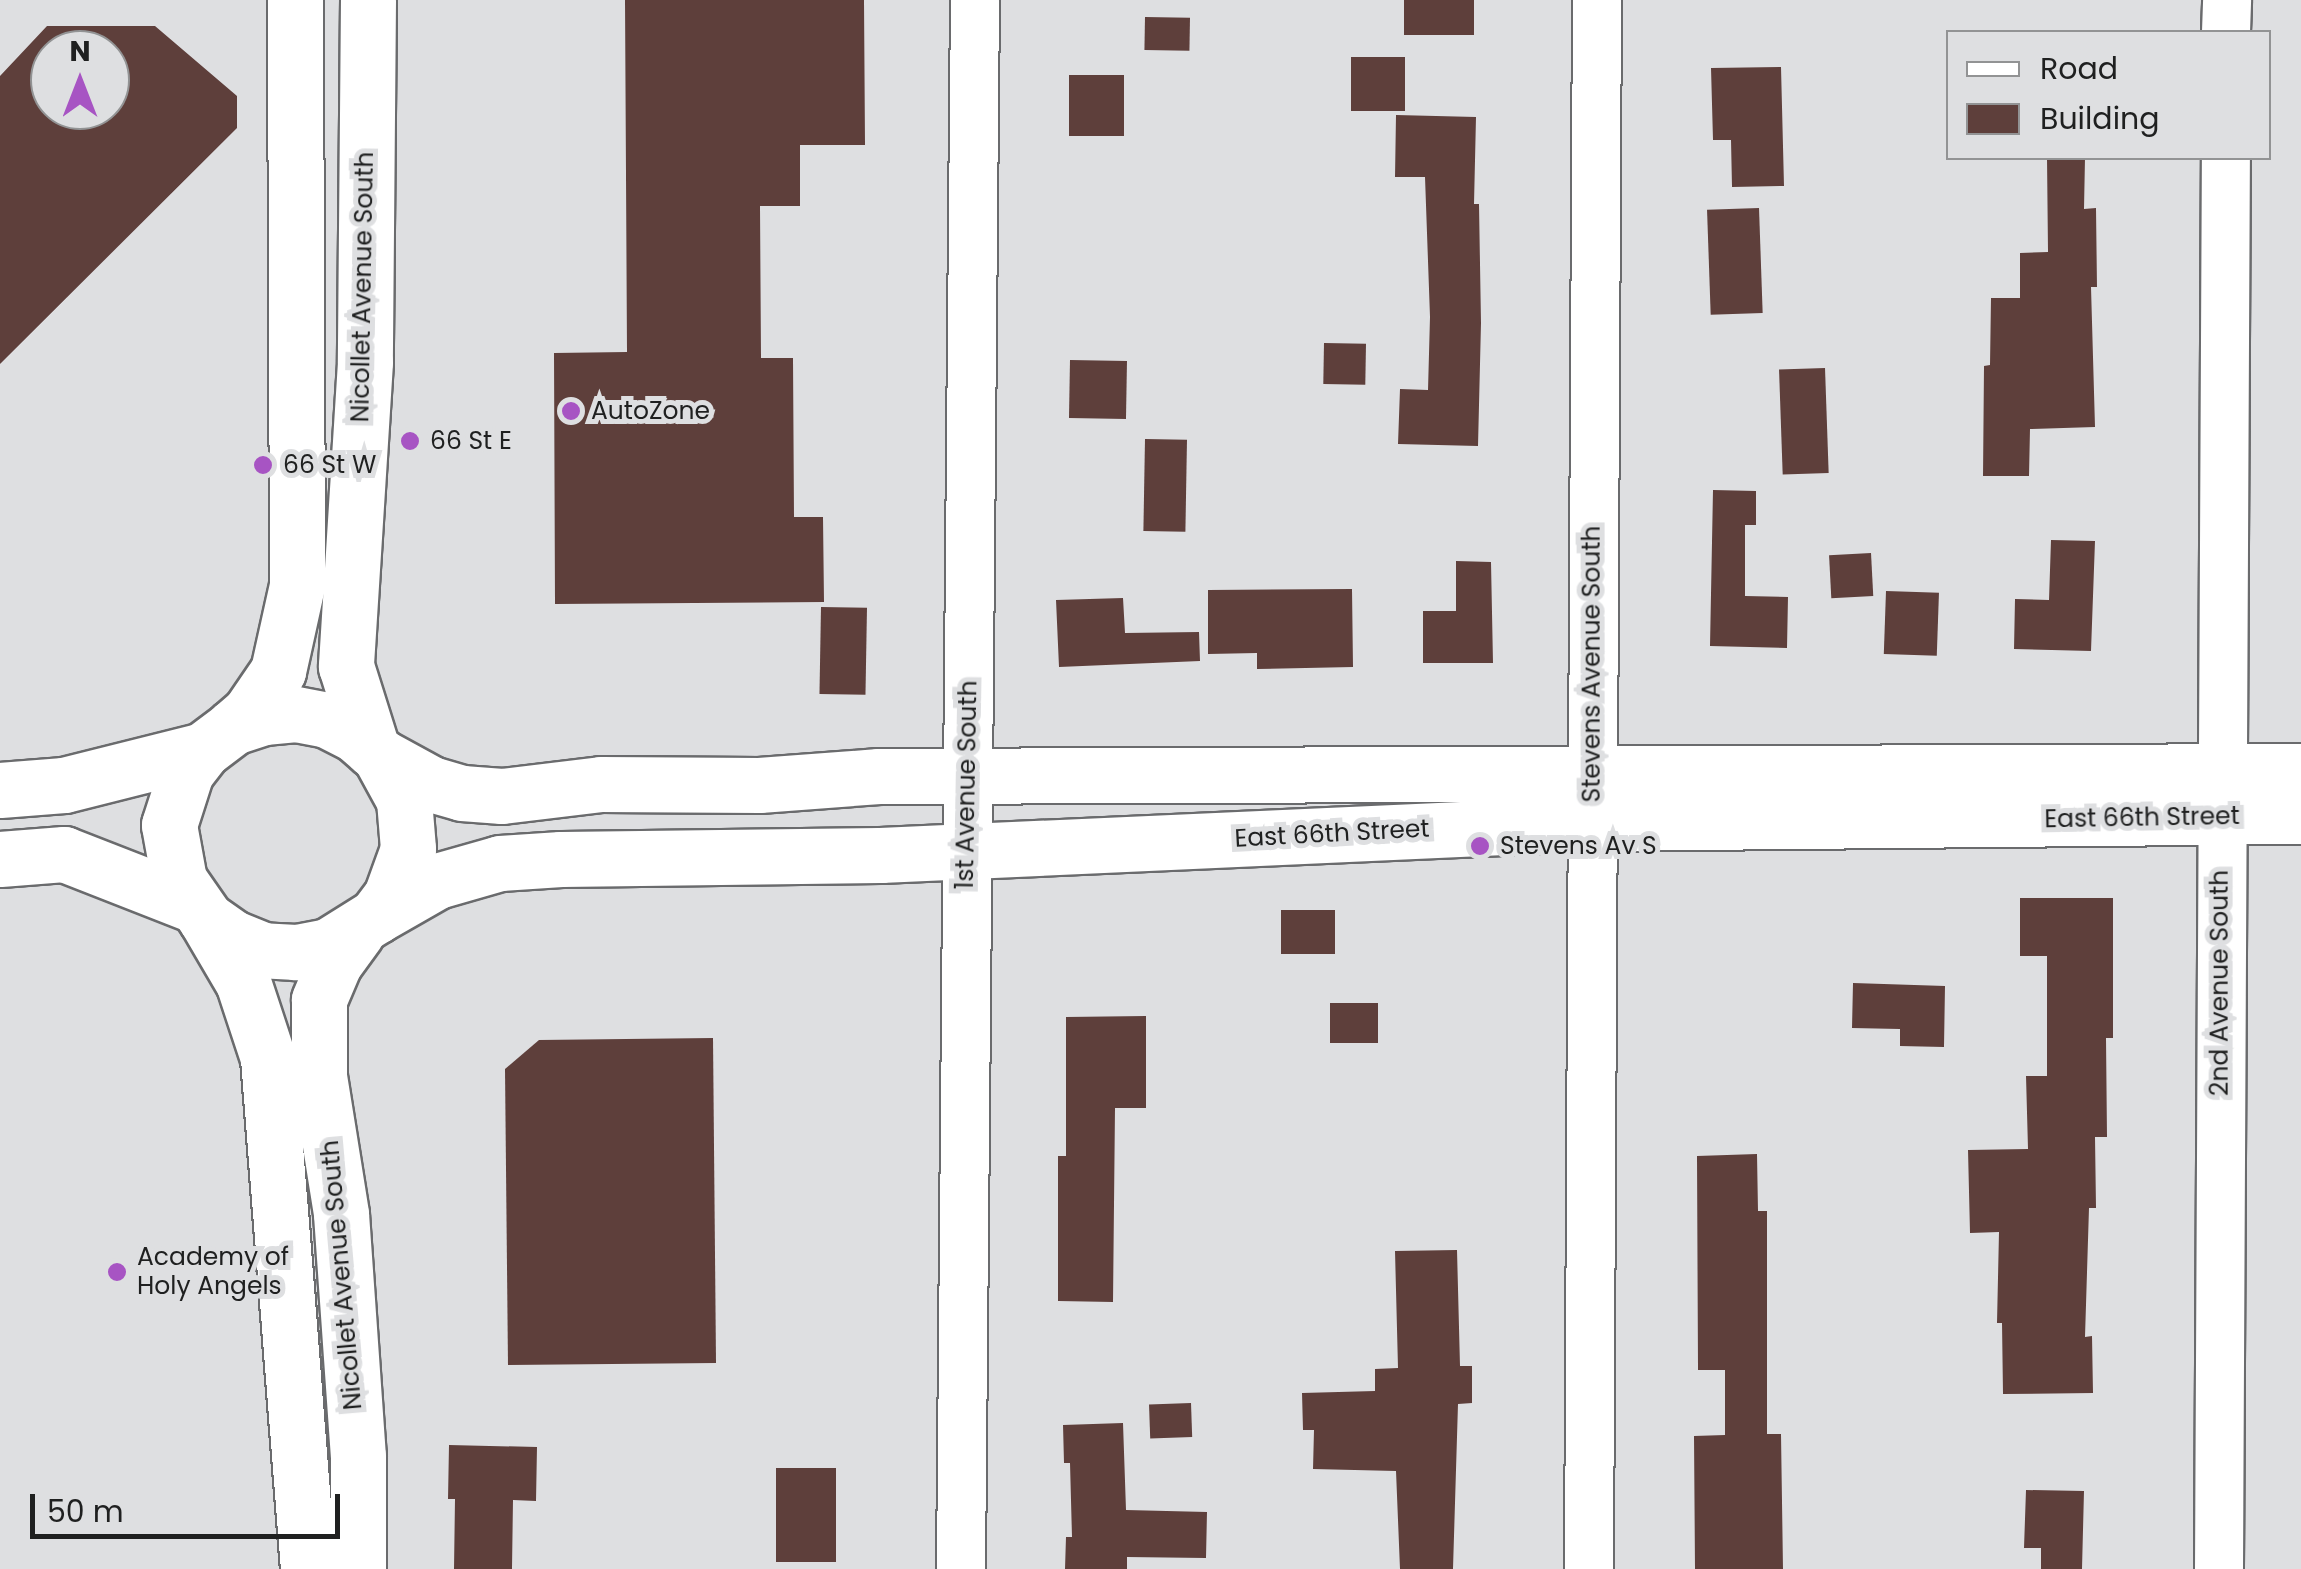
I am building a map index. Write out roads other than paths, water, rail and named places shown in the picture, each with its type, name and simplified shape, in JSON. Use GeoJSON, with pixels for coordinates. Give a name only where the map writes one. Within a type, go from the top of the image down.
{"type":"FeatureCollection","features":[{"type":"Feature","properties":{"kind":"main road"},"geometry":{"type":"LineString","coordinates":[[296,0],[298,585],[278,671],[250,712],[186,772],[170,825],[175,866],[242,982],[268,1058],[308,1569]]}},
{"type":"Feature","properties":{"kind":"main road","name":"Nicollet Avenue South"},"geometry":{"type":"LineString","coordinates":[[368,0],[365,362],[346,666],[376,752]]}},
{"type":"Feature","properties":{"kind":"main road"},"geometry":{"type":"LineString","coordinates":[[296,120],[367,124]]}},
{"type":"Feature","properties":{"kind":"main road"},"geometry":{"type":"LineString","coordinates":[[0,790],[64,785],[218,739],[264,717],[296,714],[328,720],[376,752],[404,800],[408,849],[391,896],[367,924],[328,946],[296,952],[263,950],[233,938],[199,912],[64,854],[0,859]]}},
{"type":"Feature","properties":{"kind":"main road","name":"East 66th Street"},"geometry":{"type":"LineString","coordinates":[[376,752],[431,784],[462,793],[502,796],[601,784],[760,785],[879,776],[1591,797],[2221,793],[2301,771]]}},
{"type":"Feature","properties":{"kind":"main road","name":"East 66th Street"},"geometry":{"type":"LineString","coordinates":[[2221,793],[2301,816]]}},
{"type":"Feature","properties":{"kind":"main road","name":"East 66th Street"},"geometry":{"type":"LineString","coordinates":[[367,924],[437,881],[500,863],[968,850],[1591,797]]}},
{"type":"Feature","properties":{"kind":"main road","name":"Nicollet Avenue South"},"geometry":{"type":"LineString","coordinates":[[358,1569],[355,1418],[341,1214],[319,1076],[318,1000],[334,964],[367,924]]}},
{"type":"Feature","properties":{"kind":"street","name":"1st Avenue South"},"geometry":{"type":"LineString","coordinates":[[961,1569],[962,996],[968,850],[975,0]]}},
{"type":"Feature","properties":{"kind":"street","name":"Stevens Avenue South"},"geometry":{"type":"LineString","coordinates":[[1589,1569],[1597,0]]}},
{"type":"Feature","properties":{"kind":"street"},"geometry":{"type":"LineString","coordinates":[[2226,0],[2226,30]]}},
{"type":"Feature","properties":{"kind":"street","name":"2nd Avenue South"},"geometry":{"type":"LineString","coordinates":[[2220,1569],[2226,160]]}},
{"type":"Feature","properties":{"kind":"place","name":"AutoZone"},"geometry":{"type":"Point","coordinates":[571,411]}},
{"type":"Feature","properties":{"kind":"place","name":"66 St E"},"geometry":{"type":"Point","coordinates":[410,441]}},
{"type":"Feature","properties":{"kind":"place","name":"66 St W"},"geometry":{"type":"Point","coordinates":[263,465]}},
{"type":"Feature","properties":{"kind":"place","name":"Stevens Av S"},"geometry":{"type":"Point","coordinates":[1480,846]}},
{"type":"Feature","properties":{"kind":"place","name":"Academy of Holy Angels"},"geometry":{"type":"Point","coordinates":[117,1272]}}]}
